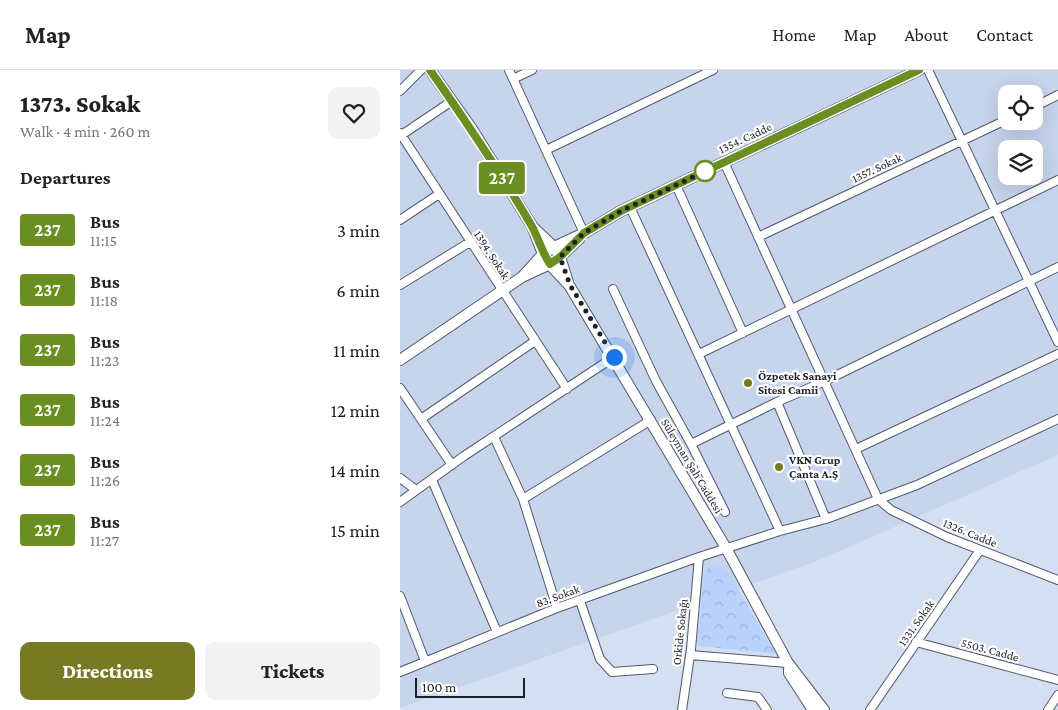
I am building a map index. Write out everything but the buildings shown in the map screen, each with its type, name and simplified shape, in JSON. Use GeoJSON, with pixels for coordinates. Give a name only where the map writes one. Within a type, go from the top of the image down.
{"type":"FeatureCollection","features":[{"type":"Feature","properties":{"kind":"main road"},"geometry":{"type":"LineString","coordinates":[[430,70],[472,128],[532,226],[543,254],[570,285]]}},
{"type":"Feature","properties":{"kind":"main road","name":"1354. Cadde"},"geometry":{"type":"LineString","coordinates":[[522,277],[543,254],[630,207],[919,70]]}},
{"type":"Feature","properties":{"kind":"main road"},"geometry":{"type":"LineString","coordinates":[[532,226],[554,247],[560,257],[570,285]]}},
{"type":"Feature","properties":{"kind":"main road","name":"1354. Cadde"},"geometry":{"type":"LineString","coordinates":[[400,360],[522,277],[550,264],[560,257],[584,233]]}},
{"type":"Feature","properties":{"kind":"main road","name":"Süleyman Şah Caddesi"},"geometry":{"type":"LineString","coordinates":[[570,285],[726,548],[788,663],[824,710]]}},
{"type":"Feature","properties":{"kind":"main road","name":"Süleyman Şah Caddesi"},"geometry":{"type":"LineString","coordinates":[[788,663],[789,673],[813,710]]}},
{"type":"Feature","properties":{"kind":"street"},"geometry":{"type":"LineString","coordinates":[[400,91],[421,70]]}},
{"type":"Feature","properties":{"kind":"street"},"geometry":{"type":"LineString","coordinates":[[509,70],[584,233]]}},
{"type":"Feature","properties":{"kind":"street"},"geometry":{"type":"LineString","coordinates":[[513,79],[532,70]]}},
{"type":"Feature","properties":{"kind":"street"},"geometry":{"type":"LineString","coordinates":[[546,150],[713,70]]}},
{"type":"Feature","properties":{"kind":"street"},"geometry":{"type":"LineString","coordinates":[[928,70],[1058,342]]}},
{"type":"Feature","properties":{"kind":"street"},"geometry":{"type":"LineString","coordinates":[[1043,102],[1058,95]]}},
{"type":"Feature","properties":{"kind":"street"},"geometry":{"type":"LineString","coordinates":[[400,135],[452,101]]}},
{"type":"Feature","properties":{"kind":"street","name":"1357. Sokak"},"geometry":{"type":"LineString","coordinates":[[758,237],[998,124]]}},
{"type":"Feature","properties":{"kind":"street","name":"1394. Sokak"},"geometry":{"type":"LineString","coordinates":[[400,135],[566,388]]}},
{"type":"Feature","properties":{"kind":"street"},"geometry":{"type":"LineString","coordinates":[[724,162],[878,499]]}},
{"type":"Feature","properties":{"kind":"street"},"geometry":{"type":"LineString","coordinates":[[698,354],[1058,180]]}},
{"type":"Feature","properties":{"kind":"street"},"geometry":{"type":"LineString","coordinates":[[676,185],[743,333]]}},
{"type":"Feature","properties":{"kind":"street"},"geometry":{"type":"LineString","coordinates":[[400,220],[439,194]]}},
{"type":"Feature","properties":{"kind":"street"},"geometry":{"type":"LineString","coordinates":[[630,207],[780,531]]}},
{"type":"Feature","properties":{"kind":"street"},"geometry":{"type":"LineString","coordinates":[[400,285],[470,242]]}},
{"type":"Feature","properties":{"kind":"street"},"geometry":{"type":"LineString","coordinates":[[691,444],[1058,267]]}},
{"type":"Feature","properties":{"kind":"street"},"geometry":{"type":"LineString","coordinates":[[613,289],[656,381],[691,444],[725,512]]}},
{"type":"Feature","properties":{"kind":"street"},"geometry":{"type":"LineString","coordinates":[[421,420],[535,341]]}},
{"type":"Feature","properties":{"kind":"street"},"geometry":{"type":"LineString","coordinates":[[856,449],[1058,354]]}},
{"type":"Feature","properties":{"kind":"street"},"geometry":{"type":"LineString","coordinates":[[400,502],[494,436],[614,357]]}},
{"type":"Feature","properties":{"kind":"street"},"geometry":{"type":"LineString","coordinates":[[400,388],[452,465]]}},
{"type":"Feature","properties":{"kind":"street"},"geometry":{"type":"LineString","coordinates":[[777,402],[826,519]]}},
{"type":"Feature","properties":{"kind":"street","name":"83. Sokak"},"geometry":{"type":"LineString","coordinates":[[400,672],[557,608],[726,548],[826,519],[917,485],[1058,419]]}},
{"type":"Feature","properties":{"kind":"street"},"geometry":{"type":"LineString","coordinates":[[522,498],[651,420]]}},
{"type":"Feature","properties":{"kind":"street"},"geometry":{"type":"LineString","coordinates":[[494,436],[522,498],[557,608]]}},
{"type":"Feature","properties":{"kind":"street"},"geometry":{"type":"LineString","coordinates":[[400,478],[416,490]]}},
{"type":"Feature","properties":{"kind":"street"},"geometry":{"type":"LineString","coordinates":[[432,480],[497,632]]}},
{"type":"Feature","properties":{"kind":"street","name":"1326. Cadde"},"geometry":{"type":"LineString","coordinates":[[878,499],[891,510],[947,537],[1058,580]]}},
{"type":"Feature","properties":{"kind":"street","name":"1331. Sokak"},"geometry":{"type":"LineString","coordinates":[[870,710],[980,550]]}},
{"type":"Feature","properties":{"kind":"street","name":"Orkide Sokağı"},"geometry":{"type":"LineString","coordinates":[[682,710],[690,655],[699,557]]}},
{"type":"Feature","properties":{"kind":"street"},"geometry":{"type":"LineString","coordinates":[[400,596],[424,661]]}},
{"type":"Feature","properties":{"kind":"street"},"geometry":{"type":"LineString","coordinates":[[580,600],[600,659],[612,672],[653,669]]}},
{"type":"Feature","properties":{"kind":"street","name":"5503. Cadde"},"geometry":{"type":"LineString","coordinates":[[916,642],[1058,680]]}},
{"type":"Feature","properties":{"kind":"street"},"geometry":{"type":"LineString","coordinates":[[690,655],[788,663]]}},
{"type":"Feature","properties":{"kind":"street"},"geometry":{"type":"LineString","coordinates":[[728,693],[758,697],[767,710]]}},
{"type":"Feature","properties":{"kind":"street"},"geometry":{"type":"LineString","coordinates":[[1048,710],[1058,695]]}},
{"type":"Feature","properties":{"kind":"shaded area"},"geometry":{"type":"Polygon","coordinates":[[[400,70],[1058,70],[1058,455],[817,561],[400,708],[400,70]]]}},
{"type":"Feature","properties":{"kind":"green space"},"geometry":{"type":"Polygon","coordinates":[[[715,565],[724,569],[731,577],[776,654],[699,646],[697,642],[704,574],[709,567],[715,565]]]}},
{"type":"Feature","properties":{"kind":"bus line","name":"237"},"geometry":{"type":"LineString","coordinates":[[430,70],[472,128],[532,226],[543,254],[550,264],[560,257],[584,233],[621,211],[919,70]]}},
{"type":"Feature","properties":{"kind":"place","name":"Özpetek Sanayi Sitesi Camii"},"geometry":{"type":"Point","coordinates":[748,383]}},
{"type":"Feature","properties":{"kind":"place","name":"VKN Grup Çanta A.Ş"},"geometry":{"type":"Point","coordinates":[779,467]}},
{"type":"Feature","properties":{"kind":"route"},"geometry":{"type":"LineString","coordinates":[[614,357],[570,285],[560,257],[584,233],[621,211],[708,170],[705,171]]}}]}
